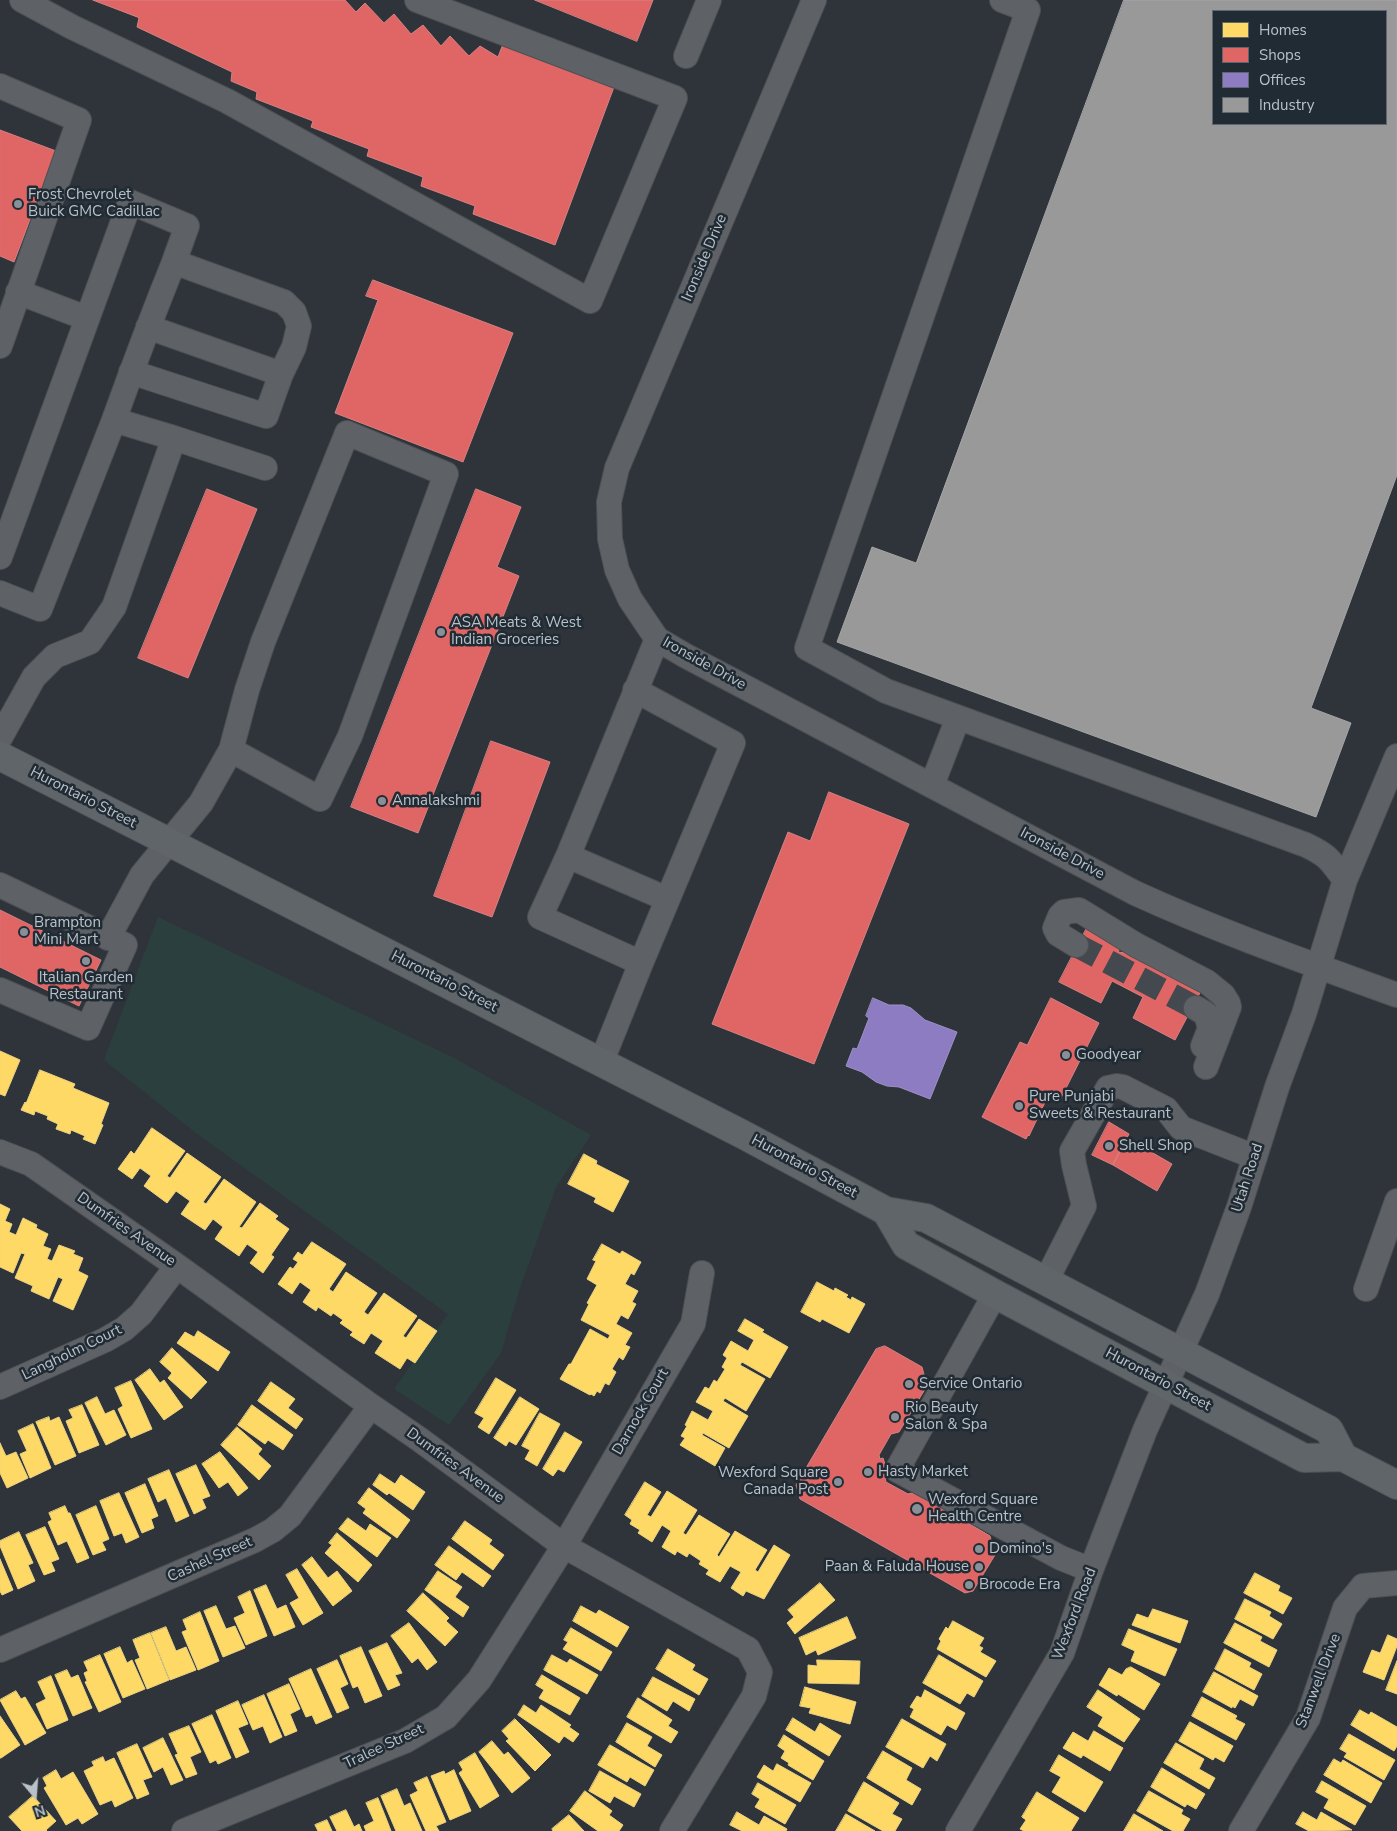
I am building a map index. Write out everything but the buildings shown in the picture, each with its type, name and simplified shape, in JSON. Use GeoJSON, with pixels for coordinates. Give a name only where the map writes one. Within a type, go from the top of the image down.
{"type":"FeatureCollection","features":[{"type":"Feature","properties":{"kind":"main road","name":"Hurontario Street"},"geometry":{"type":"LineString","coordinates":[[0,756],[742,1134],[886,1211],[926,1218],[1329,1430],[1343,1457]]}},
{"type":"Feature","properties":{"kind":"main road","name":"Hurontario Street"},"geometry":{"type":"LineString","coordinates":[[886,1211],[906,1245],[995,1294],[1304,1458],[1343,1457],[1397,1485]]}},
{"type":"Feature","properties":{"kind":"street"},"geometry":{"type":"LineString","coordinates":[[22,0],[72,27],[228,101],[590,301],[674,98],[417,0]]}},
{"type":"Feature","properties":{"kind":"street"},"geometry":{"type":"LineString","coordinates":[[686,56],[709,0]]}},
{"type":"Feature","properties":{"kind":"street","name":"Ironside Drive"},"geometry":{"type":"LineString","coordinates":[[814,0],[617,468],[609,502],[610,539],[617,570],[630,599],[658,639],[686,656],[1150,899],[1318,966],[1397,995]]}},
{"type":"Feature","properties":{"kind":"street"},"geometry":{"type":"LineString","coordinates":[[1002,0],[1030,5],[807,648],[886,691],[1323,853],[1345,880]]}},
{"type":"Feature","properties":{"kind":"street"},"geometry":{"type":"LineString","coordinates":[[0,86],[79,120],[0,346]]}},
{"type":"Feature","properties":{"kind":"street"},"geometry":{"type":"LineString","coordinates":[[0,557],[130,202],[187,226],[40,609],[0,593]]}},
{"type":"Feature","properties":{"kind":"street"},"geometry":{"type":"LineString","coordinates":[[131,372],[266,416],[281,374],[294,347],[299,326],[294,312],[284,302],[174,262]]}},
{"type":"Feature","properties":{"kind":"street"},"geometry":{"type":"LineString","coordinates":[[18,292],[86,318]]}},
{"type":"Feature","properties":{"kind":"street"},"geometry":{"type":"LineString","coordinates":[[148,327],[281,374]]}},
{"type":"Feature","properties":{"kind":"street"},"geometry":{"type":"LineString","coordinates":[[114,420],[265,468]]}},
{"type":"Feature","properties":{"kind":"street"},"geometry":{"type":"LineString","coordinates":[[108,938],[142,874],[200,803],[231,750],[247,690],[263,642],[347,433],[446,474],[350,736],[320,799],[231,750]]}},
{"type":"Feature","properties":{"kind":"street"},"geometry":{"type":"LineString","coordinates":[[0,738],[34,677],[55,656],[90,642],[114,608],[174,438]]}},
{"type":"Feature","properties":{"kind":"street"},"geometry":{"type":"LineString","coordinates":[[641,963],[540,917],[568,856],[635,690],[658,639]]}},
{"type":"Feature","properties":{"kind":"street"},"geometry":{"type":"LineString","coordinates":[[602,1063],[641,963],[733,743],[635,690]]}},
{"type":"Feature","properties":{"kind":"street"},"geometry":{"type":"LineString","coordinates":[[932,785],[958,718]]}},
{"type":"Feature","properties":{"kind":"street","name":"Utah Road"},"geometry":{"type":"LineString","coordinates":[[1166,1384],[1207,1294],[1239,1207],[1277,1087],[1304,1014],[1345,880],[1397,756]]}},
{"type":"Feature","properties":{"kind":"street"},"geometry":{"type":"LineString","coordinates":[[568,856],[667,900]]}},
{"type":"Feature","properties":{"kind":"street"},"geometry":{"type":"LineString","coordinates":[[0,885],[126,945],[88,1028],[0,990]]}},
{"type":"Feature","properties":{"kind":"street"},"geometry":{"type":"LineString","coordinates":[[1076,945],[1058,934],[1055,928],[1060,916],[1064,912],[1079,910],[1136,945],[1220,990],[1227,999],[1229,1007],[1201,1065],[1210,1028],[1206,1014],[1196,1008]]}},
{"type":"Feature","properties":{"kind":"street"},"geometry":{"type":"LineString","coordinates":[[1046,1281],[1084,1206],[1072,1151],[1108,1088],[1123,1087],[1166,1109],[1182,1128],[1255,1157]]}},
{"type":"Feature","properties":{"kind":"street","name":"Dumfries Avenue"},"geometry":{"type":"LineString","coordinates":[[0,1152],[30,1164],[177,1266],[419,1439],[564,1546],[748,1649],[760,1672],[754,1696],[672,1831]]}},
{"type":"Feature","properties":{"kind":"street"},"geometry":{"type":"LineString","coordinates":[[1366,1289],[1397,1201]]}},
{"type":"Feature","properties":{"kind":"street","name":"Langholm Court"},"geometry":{"type":"LineString","coordinates":[[0,1387],[105,1340],[124,1328],[141,1314],[177,1266]]}},
{"type":"Feature","properties":{"kind":"street","name":"Darnock Court"},"geometry":{"type":"LineString","coordinates":[[564,1546],[693,1324],[702,1273]]}},
{"type":"Feature","properties":{"kind":"street"},"geometry":{"type":"LineString","coordinates":[[995,1294],[898,1470],[1061,1558],[1091,1570]]}},
{"type":"Feature","properties":{"kind":"street","name":"Wexford Road"},"geometry":{"type":"LineString","coordinates":[[958,1831],[1062,1653],[1091,1570],[1145,1430],[1166,1384]]}},
{"type":"Feature","properties":{"kind":"street","name":"Cashel Street"},"geometry":{"type":"LineString","coordinates":[[0,1650],[255,1540],[274,1530],[290,1516],[371,1406]]}},
{"type":"Feature","properties":{"kind":"street","name":"Tralee Street"},"geometry":{"type":"LineString","coordinates":[[184,1831],[405,1741],[446,1717],[479,1680],[564,1546]]}},
{"type":"Feature","properties":{"kind":"street","name":"Stanwell Drive"},"geometry":{"type":"LineString","coordinates":[[1242,1831],[1308,1718],[1346,1608],[1363,1586],[1397,1582]]}},
{"type":"Feature","properties":{"kind":"shaded area"},"geometry":{"type":"Polygon","coordinates":[[[158,917],[452,1057],[591,1135],[556,1187],[519,1291],[501,1353],[449,1425],[394,1389],[448,1314],[196,1133],[104,1060],[158,917]]]}},
{"type":"Feature","properties":{"kind":"tunnel"},"geometry":{"type":"LineString","coordinates":[[1076,945],[1196,1008]]}},
{"type":"Feature","properties":{"kind":"place","name":"Frost Chevrolet Buick GMC Cadillac"},"geometry":{"type":"Point","coordinates":[18,204]}},
{"type":"Feature","properties":{"kind":"place","name":"ASA Meats & West Indian Groceries"},"geometry":{"type":"Point","coordinates":[441,632]}},
{"type":"Feature","properties":{"kind":"place","name":"Annalakshmi"},"geometry":{"type":"Point","coordinates":[382,801]}},
{"type":"Feature","properties":{"kind":"place","name":"Brampton Mini Mart"},"geometry":{"type":"Point","coordinates":[24,932]}},
{"type":"Feature","properties":{"kind":"place","name":"Italian Garden Restaurant"},"geometry":{"type":"Point","coordinates":[86,961]}},
{"type":"Feature","properties":{"kind":"place","name":"Goodyear"},"geometry":{"type":"Point","coordinates":[1066,1055]}},
{"type":"Feature","properties":{"kind":"place","name":"Pure Punjabi Sweets & Restaurant"},"geometry":{"type":"Point","coordinates":[1019,1106]}},
{"type":"Feature","properties":{"kind":"place","name":"Shell Shop"},"geometry":{"type":"Point","coordinates":[1109,1146]}},
{"type":"Feature","properties":{"kind":"place","name":"Service Ontario"},"geometry":{"type":"Point","coordinates":[909,1384]}},
{"type":"Feature","properties":{"kind":"place","name":"Rio Beauty Salon & Spa"},"geometry":{"type":"Point","coordinates":[895,1417]}},
{"type":"Feature","properties":{"kind":"place","name":"Hasty Market"},"geometry":{"type":"Point","coordinates":[868,1472]}},
{"type":"Feature","properties":{"kind":"place","name":"Wexford Square Canada Post"},"geometry":{"type":"Point","coordinates":[838,1482]}},
{"type":"Feature","properties":{"kind":"place","name":"Wexford Square Health Centre"},"geometry":{"type":"Point","coordinates":[917,1509]}},
{"type":"Feature","properties":{"kind":"place","name":"Domino's"},"geometry":{"type":"Point","coordinates":[979,1549]}},
{"type":"Feature","properties":{"kind":"place","name":"Paan & Faluda House"},"geometry":{"type":"Point","coordinates":[979,1567]}},
{"type":"Feature","properties":{"kind":"place","name":"Brocode Era"},"geometry":{"type":"Point","coordinates":[969,1585]}}]}
